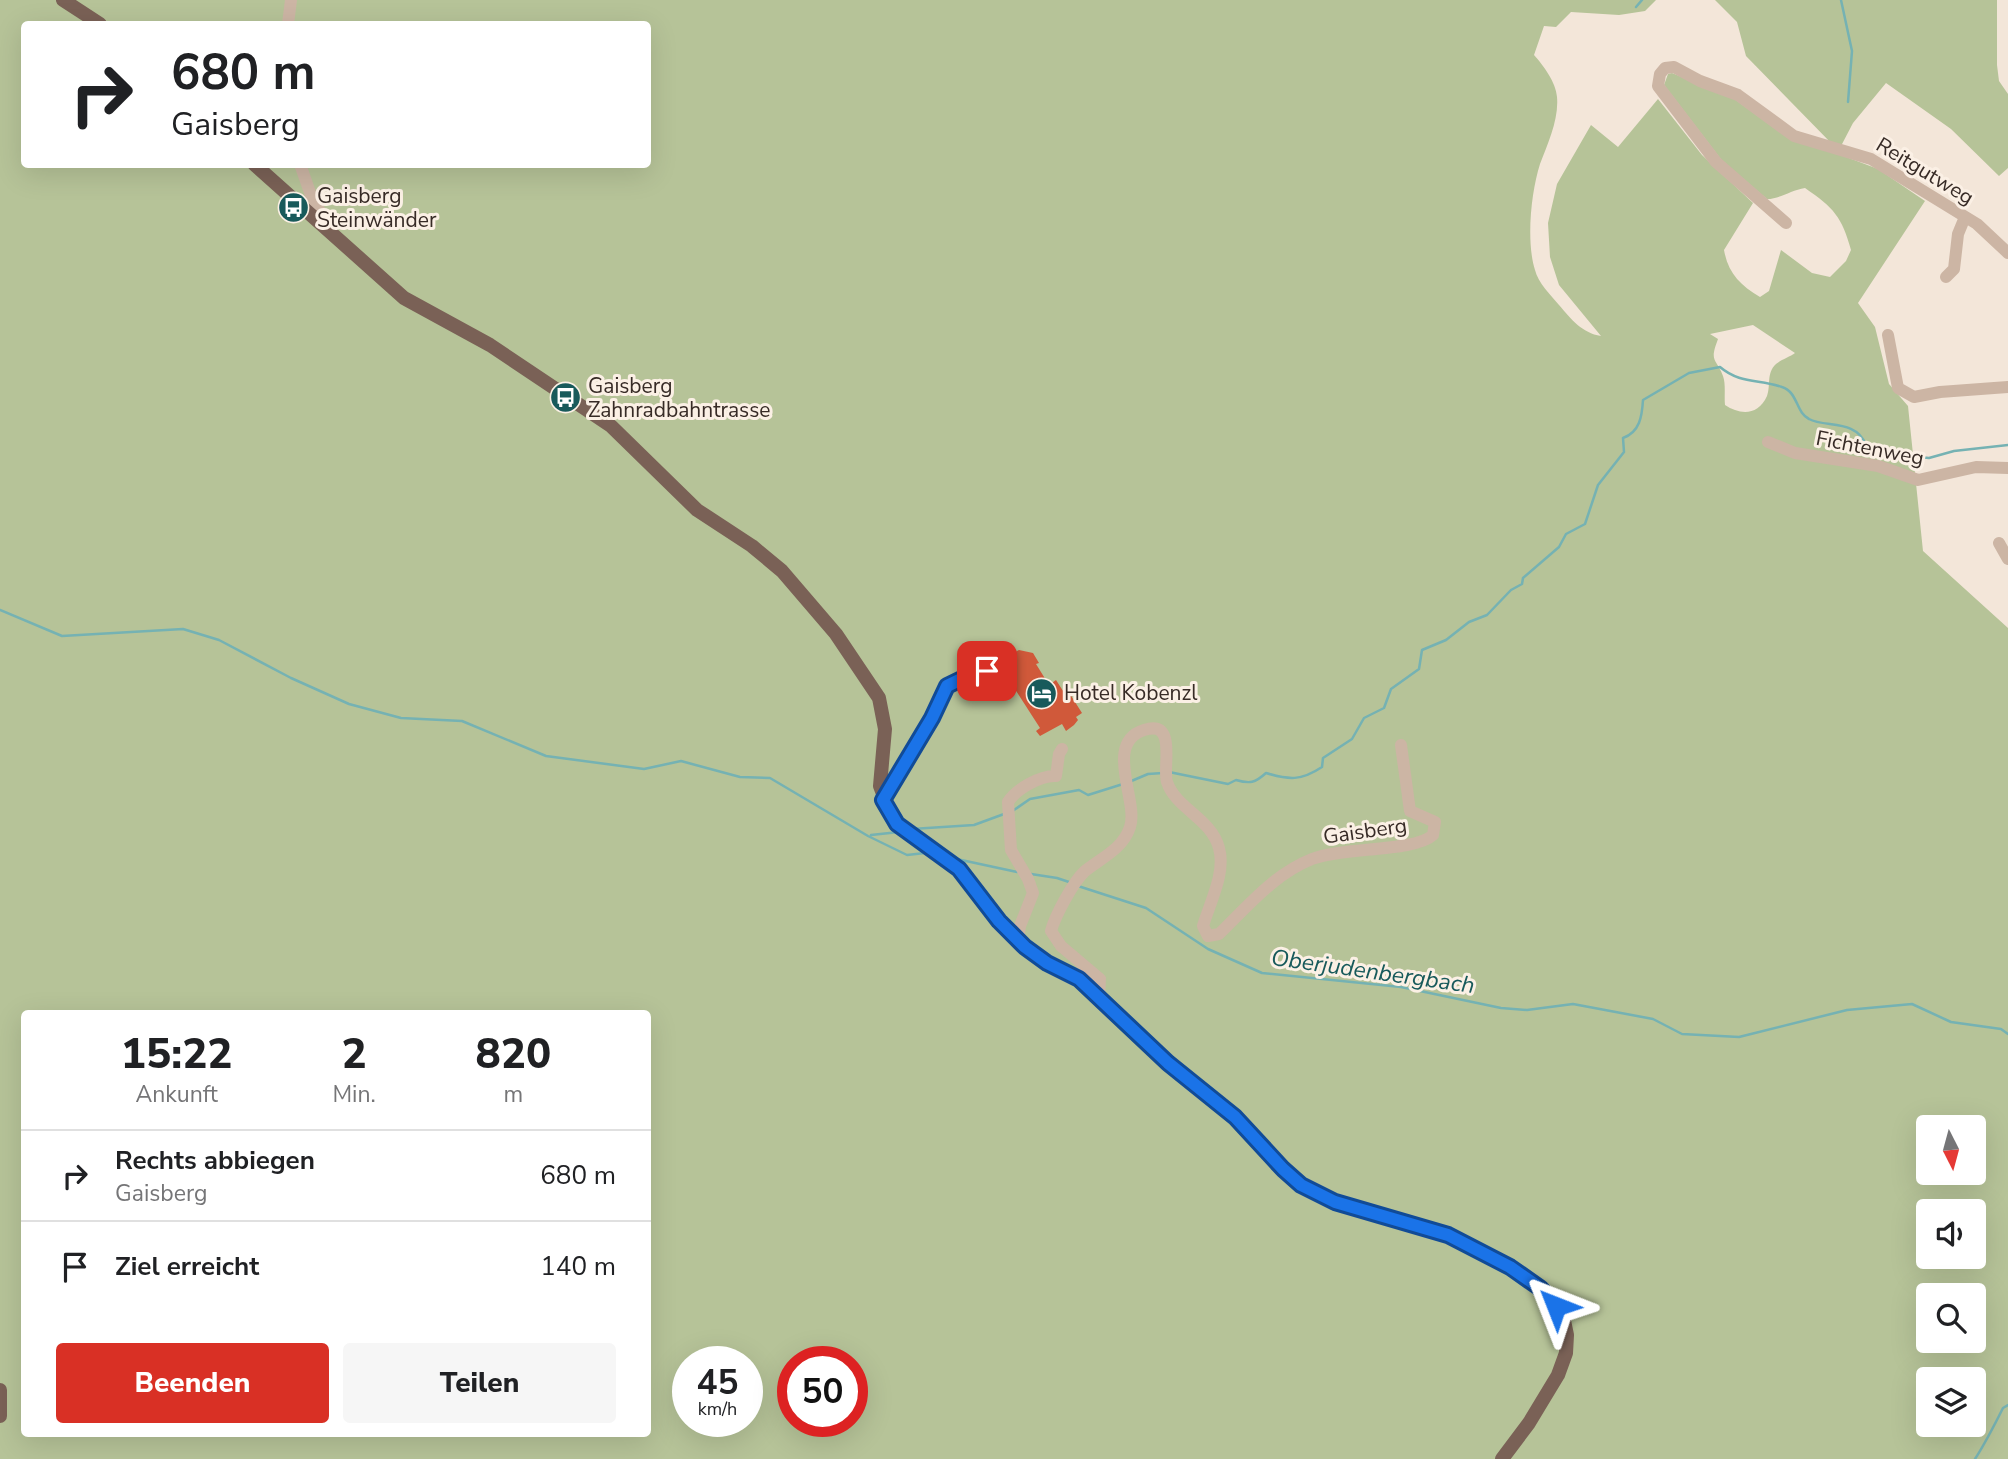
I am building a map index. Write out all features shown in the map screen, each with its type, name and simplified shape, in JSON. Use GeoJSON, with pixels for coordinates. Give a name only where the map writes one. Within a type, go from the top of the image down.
{"type":"FeatureCollection","features":[{"type":"Feature","properties":{"kind":"main road"},"geometry":{"type":"LineString","coordinates":[[63,0],[95,21]]}},
{"type":"Feature","properties":{"kind":"main road"},"geometry":{"type":"LineString","coordinates":[[258,168],[404,298],[490,345],[566,395],[627,439],[697,510],[776,565],[836,634],[870,680],[881,702],[885,729],[880,781],[885,803],[900,827],[959,869],[1018,941],[1040,959],[1079,979],[1168,1063],[1235,1117],[1283,1169],[1310,1190],[1354,1209],[1448,1235],[1510,1267],[1540,1288],[1563,1316],[1567,1335],[1562,1364],[1529,1423],[1502,1459]]}},
{"type":"Feature","properties":{"kind":"main road"},"geometry":{"type":"LineString","coordinates":[[0,1390],[0,1416]]}},
{"type":"Feature","properties":{"kind":"street"},"geometry":{"type":"LineString","coordinates":[[288,21],[290,0]]}},
{"type":"Feature","properties":{"kind":"street","name":"Reitgutweg"},"geometry":{"type":"LineString","coordinates":[[1786,223],[1711,157],[1658,88],[1657,82],[1663,69],[1674,67],[1704,83],[1738,95],[1781,128],[1799,138],[1867,157],[1981,227],[2008,253]]}},
{"type":"Feature","properties":{"kind":"street"},"geometry":{"type":"LineString","coordinates":[[301,168],[313,201],[327,221],[324,228]]}},
{"type":"Feature","properties":{"kind":"street"},"geometry":{"type":"LineString","coordinates":[[1946,277],[1954,269],[1958,230],[1965,217]]}},
{"type":"Feature","properties":{"kind":"street"},"geometry":{"type":"LineString","coordinates":[[1888,334],[1898,388],[1906,395],[1914,397],[1940,392],[2008,387]]}},
{"type":"Feature","properties":{"kind":"street","name":"Fichtenweg"},"geometry":{"type":"LineString","coordinates":[[1768,442],[1795,453],[1869,464],[1918,480],[1976,467],[2008,468]]}},
{"type":"Feature","properties":{"kind":"street"},"geometry":{"type":"LineString","coordinates":[[1999,543],[2008,559]]}},
{"type":"Feature","properties":{"kind":"street"},"geometry":{"type":"LineString","coordinates":[[885,803],[947,686],[982,671],[995,676],[1003,687]]}},
{"type":"Feature","properties":{"kind":"street","name":"Gaisberg"},"geometry":{"type":"LineString","coordinates":[[1100,997],[1100,979],[1060,946],[1051,932],[1053,923],[1079,878],[1120,845],[1130,827],[1132,816],[1124,761],[1125,749],[1136,734],[1151,729],[1160,731],[1167,746],[1165,778],[1168,786],[1176,797],[1207,825],[1219,848],[1219,875],[1203,926],[1208,936],[1219,934],[1276,878],[1312,859],[1363,848],[1420,843],[1433,835],[1435,822],[1410,811],[1401,746]]}},
{"type":"Feature","properties":{"kind":"street"},"geometry":{"type":"LineString","coordinates":[[1018,941],[1020,926],[1033,895],[1028,879],[1011,850],[1007,802],[1041,778],[1056,776],[1062,749]]}},
{"type":"Feature","properties":{"kind":"green space"},"geometry":{"type":"Polygon","coordinates":[[[0,0],[1656,0],[1645,11],[1619,15],[1571,12],[1556,27],[1544,26],[1534,55],[1552,80],[1557,105],[1552,131],[1534,188],[1531,217],[1532,259],[1542,284],[1577,325],[1601,336],[1559,285],[1550,257],[1548,223],[1557,184],[1591,125],[1618,147],[1658,99],[1702,155],[1753,203],[1724,250],[1732,272],[1746,288],[1760,297],[1769,291],[1781,250],[1812,273],[1830,277],[1846,261],[1851,250],[1836,214],[1805,188],[1767,199],[1723,162],[1664,85],[1668,74],[1672,73],[1733,98],[1780,132],[1878,169],[1925,201],[1858,303],[1875,327],[1889,384],[1908,406],[1923,551],[2008,628],[2008,1459],[0,1459],[0,0]],[[1753,325],[1710,334],[1718,339],[1714,359],[1724,379],[1725,405],[1743,412],[1754,410],[1763,403],[1773,368],[1795,353],[1753,325]]]}},
{"type":"Feature","properties":{"kind":"green space"},"geometry":{"type":"Polygon","coordinates":[[[1715,0],[1997,0],[1997,65],[1999,81],[2008,94],[2008,168],[1999,176],[1951,129],[1886,83],[1853,123],[1841,146],[1833,145],[1746,56],[1737,22],[1715,0]]]}},
{"type":"Feature","properties":{"kind":"building","name":"Hotel Kobenzl"},"geometry":{"type":"Polygon","coordinates":[[[1019,650],[1033,653],[1039,663],[1036,664],[1049,685],[1056,680],[1065,694],[1068,691],[1082,713],[1066,731],[1062,724],[1040,736],[1036,731],[1040,728],[1013,686],[1015,685],[1004,668],[999,669],[993,658],[1002,652],[1006,657],[1019,650]]]}},
{"type":"Feature","properties":{"kind":"waterway"},"geometry":{"type":"LineString","coordinates":[[1636,7],[1642,0]]}},
{"type":"Feature","properties":{"kind":"waterway"},"geometry":{"type":"LineString","coordinates":[[1841,0],[1852,51],[1848,102]]}},
{"type":"Feature","properties":{"kind":"waterway"},"geometry":{"type":"LineString","coordinates":[[1169,772],[1228,784],[1236,780],[1252,782],[1266,773],[1288,778],[1301,777],[1322,767],[1323,758],[1352,739],[1364,718],[1384,708],[1391,689],[1419,669],[1422,650],[1446,640],[1469,622],[1487,615],[1511,590],[1522,584],[1523,578],[1559,547],[1566,534],[1585,524],[1598,485],[1624,452],[1623,438],[1637,428],[1643,400],[1689,373],[1720,367],[1742,379],[1782,387],[1791,393],[1809,419],[1848,428],[1855,431],[1866,445],[1893,450],[1898,455],[1929,458],[1954,451],[2008,445]]}},
{"type":"Feature","properties":{"kind":"waterway","name":"Oberjudenbergbach"},"geometry":{"type":"LineString","coordinates":[[0,610],[62,636],[183,629],[219,640],[291,678],[349,704],[401,718],[462,721],[546,756],[644,769],[681,761],[740,777],[770,778],[868,836],[907,855],[925,853]]}},
{"type":"Feature","properties":{"kind":"waterway"},"geometry":{"type":"LineString","coordinates":[[1129,782],[1148,774],[1163,773]]}},
{"type":"Feature","properties":{"kind":"waterway"},"geometry":{"type":"LineString","coordinates":[[1014,810],[1030,799],[1079,790],[1088,795],[1123,784]]}},
{"type":"Feature","properties":{"kind":"waterway"},"geometry":{"type":"LineString","coordinates":[[912,829],[974,825],[1004,814]]}},
{"type":"Feature","properties":{"kind":"waterway"},"geometry":{"type":"LineString","coordinates":[[871,835],[899,832]]}},
{"type":"Feature","properties":{"kind":"waterway","name":"Oberjudenbergbach"},"geometry":{"type":"LineString","coordinates":[[952,858],[1017,872]]}},
{"type":"Feature","properties":{"kind":"waterway","name":"Oberjudenbergbach"},"geometry":{"type":"LineString","coordinates":[[1031,874],[1069,882]]}},
{"type":"Feature","properties":{"kind":"waterway","name":"Oberjudenbergbach"},"geometry":{"type":"LineString","coordinates":[[1078,886],[1146,908],[1208,949],[1262,973],[1401,987],[1501,1008],[1527,1010],[1573,1004],[1653,1019],[1682,1034],[1739,1037],[1847,1010],[1912,1004],[1951,1022],[2001,1029],[2008,1034]]}},
{"type":"Feature","properties":{"kind":"waterway"},"geometry":{"type":"LineString","coordinates":[[1975,1459],[2003,1408],[2008,1405]]}},
{"type":"Feature","properties":{"kind":"place","name":"Gaisberg Steinwänder"},"geometry":{"type":"Point","coordinates":[294,208]}},
{"type":"Feature","properties":{"kind":"place","name":"Gaisberg Zahnradbahntrasse"},"geometry":{"type":"Point","coordinates":[565,398]}},
{"type":"Feature","properties":{"kind":"place","name":"Hotel Kobenzl"},"geometry":{"type":"Point","coordinates":[1041,693]}},
{"type":"Feature","properties":{"kind":"route"},"geometry":{"type":"LineString","coordinates":[[987,671],[978,671],[954,681],[944,690],[937,710],[883,800],[897,824],[951,862],[1025,947],[1040,959],[1079,979],[1100,997],[1168,1063],[1235,1117],[1301,1185],[1318,1196],[1354,1209],[1448,1235],[1510,1267],[1540,1288],[1556,1306]]}}]}
